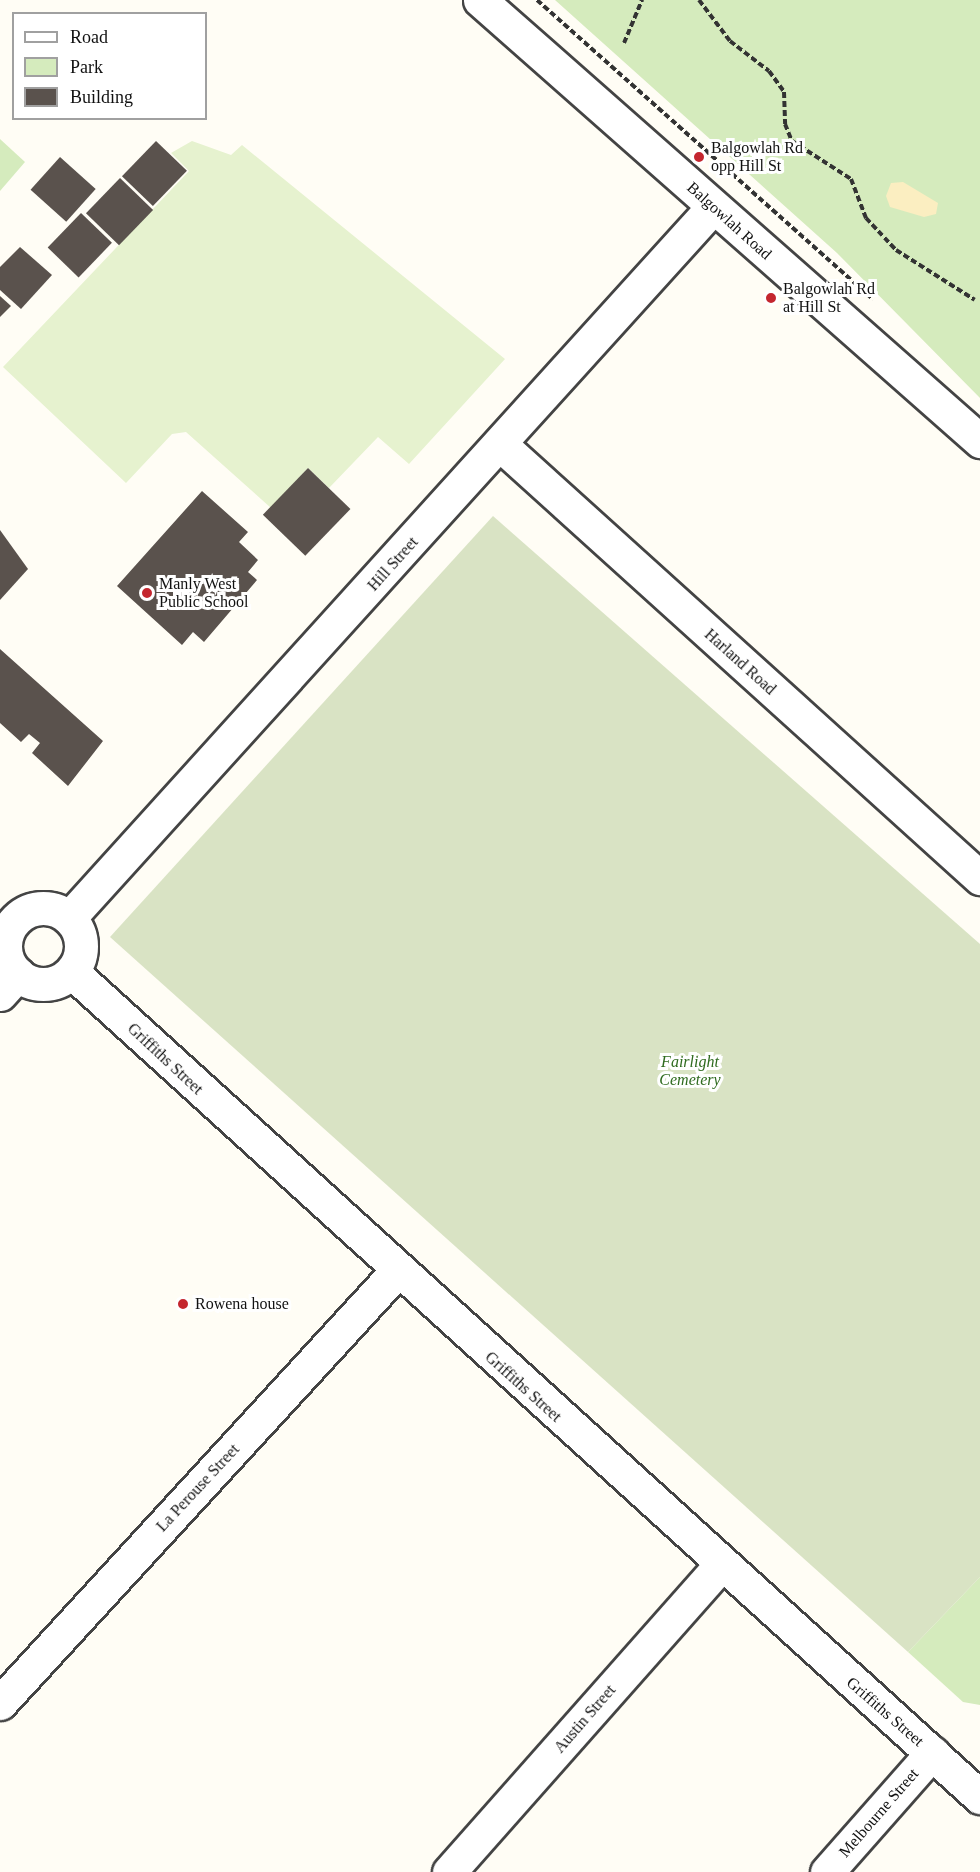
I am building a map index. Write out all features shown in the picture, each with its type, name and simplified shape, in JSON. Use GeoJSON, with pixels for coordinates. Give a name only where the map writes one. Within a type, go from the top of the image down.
{"type":"FeatureCollection","features":[{"type":"Feature","properties":{"kind":"street","name":"Balgowlah Road"},"geometry":{"type":"LineString","coordinates":[[480,0],[980,441]]}},
{"type":"Feature","properties":{"kind":"street","name":"Hill Street"},"geometry":{"type":"LineString","coordinates":[[69,918],[501,445],[713,207]]}},
{"type":"Feature","properties":{"kind":"street","name":"Harland Road"},"geometry":{"type":"LineString","coordinates":[[501,445],[980,878]]}},
{"type":"Feature","properties":{"kind":"street"},"geometry":{"type":"LineString","coordinates":[[36,909],[69,918],[81,939],[72,972],[39,984],[9,984],[6,954],[8,913],[36,909]]}},
{"type":"Feature","properties":{"kind":"street","name":"Griffiths Street"},"geometry":{"type":"LineString","coordinates":[[72,972],[396,1272],[720,1566],[980,1797]]}},
{"type":"Feature","properties":{"kind":"street","name":"La Perouse Street"},"geometry":{"type":"LineString","coordinates":[[0,1703],[396,1272]]}},
{"type":"Feature","properties":{"kind":"street","name":"Austin Street"},"geometry":{"type":"LineString","coordinates":[[449,1872],[720,1566]]}},
{"type":"Feature","properties":{"kind":"street","name":"Melbourne Street"},"geometry":{"type":"LineString","coordinates":[[827,1872],[932,1753]]}},
{"type":"Feature","properties":{"kind":"path"},"geometry":{"type":"LineString","coordinates":[[624,43],[642,0]]}},
{"type":"Feature","properties":{"kind":"path"},"geometry":{"type":"LineString","coordinates":[[699,0],[730,41],[769,71],[784,92],[785,124],[792,141],[851,179],[867,218],[896,250],[975,300]]}},
{"type":"Feature","properties":{"kind":"green space"},"geometry":{"type":"Polygon","coordinates":[[[555,0],[980,0],[980,398],[837,253],[555,0]]]}},
{"type":"Feature","properties":{"kind":"green space"},"geometry":{"type":"Polygon","coordinates":[[[0,139],[25,162],[0,191],[0,139]]]}},
{"type":"Feature","properties":{"kind":"green space"},"geometry":{"type":"Polygon","coordinates":[[[192,141],[231,155],[242,145],[505,359],[409,464],[378,437],[329,488],[308,468],[271,508],[186,432],[172,434],[126,483],[3,367],[189,171],[171,153],[192,141]]]}},
{"type":"Feature","properties":{"kind":"green space","name":"Fairlight Cemetery"},"geometry":{"type":"Polygon","coordinates":[[[493,516],[980,944],[980,1577],[908,1652],[110,937],[493,516]]]}},
{"type":"Feature","properties":{"kind":"green space"},"geometry":{"type":"Polygon","coordinates":[[[980,1577],[980,1705],[963,1702],[908,1652],[980,1577]]]}},
{"type":"Feature","properties":{"kind":"sand"},"geometry":{"type":"Polygon","coordinates":[[[903,182],[938,203],[936,214],[924,217],[890,207],[886,196],[891,183],[903,182]]]}},
{"type":"Feature","properties":{"kind":"building"},"geometry":{"type":"Polygon","coordinates":[[[156,141],[187,171],[153,206],[122,176],[156,141]]]}},
{"type":"Feature","properties":{"kind":"building"},"geometry":{"type":"Polygon","coordinates":[[[60,157],[96,189],[66,222],[31,190],[60,157]]]}},
{"type":"Feature","properties":{"kind":"building"},"geometry":{"type":"Polygon","coordinates":[[[120,178],[153,210],[119,245],[86,213],[120,178]]]}},
{"type":"Feature","properties":{"kind":"building"},"geometry":{"type":"Polygon","coordinates":[[[81,213],[112,243],[79,277],[48,248],[81,213]]]}},
{"type":"Feature","properties":{"kind":"building"},"geometry":{"type":"Polygon","coordinates":[[[20,247],[52,275],[21,309],[0,290],[0,267],[20,247]]]}},
{"type":"Feature","properties":{"kind":"building"},"geometry":{"type":"Polygon","coordinates":[[[0,296],[11,306],[0,317],[0,296]]]}},
{"type":"Feature","properties":{"kind":"building"},"geometry":{"type":"Polygon","coordinates":[[[308,468],[350,509],[305,556],[263,515],[308,468]]]}},
{"type":"Feature","properties":{"kind":"building"},"geometry":{"type":"Polygon","coordinates":[[[202,491],[248,532],[239,542],[258,560],[248,572],[257,580],[204,642],[193,632],[182,645],[117,586],[202,491]]]}},
{"type":"Feature","properties":{"kind":"building"},"geometry":{"type":"Polygon","coordinates":[[[0,530],[28,569],[0,600],[0,530]]]}},
{"type":"Feature","properties":{"kind":"building"},"geometry":{"type":"Polygon","coordinates":[[[0,649],[103,741],[68,786],[32,753],[40,743],[29,734],[21,742],[0,723],[0,649]]]}},
{"type":"Feature","properties":{"kind":"place","name":"Balgowlah Rd opp Hill St"},"geometry":{"type":"Point","coordinates":[699,157]}},
{"type":"Feature","properties":{"kind":"place","name":"Balgowlah Rd at Hill St"},"geometry":{"type":"Point","coordinates":[771,298]}},
{"type":"Feature","properties":{"kind":"place","name":"Manly West Public School"},"geometry":{"type":"Point","coordinates":[147,593]}},
{"type":"Feature","properties":{"kind":"place","name":"Rowena house"},"geometry":{"type":"Point","coordinates":[183,1304]}}]}
